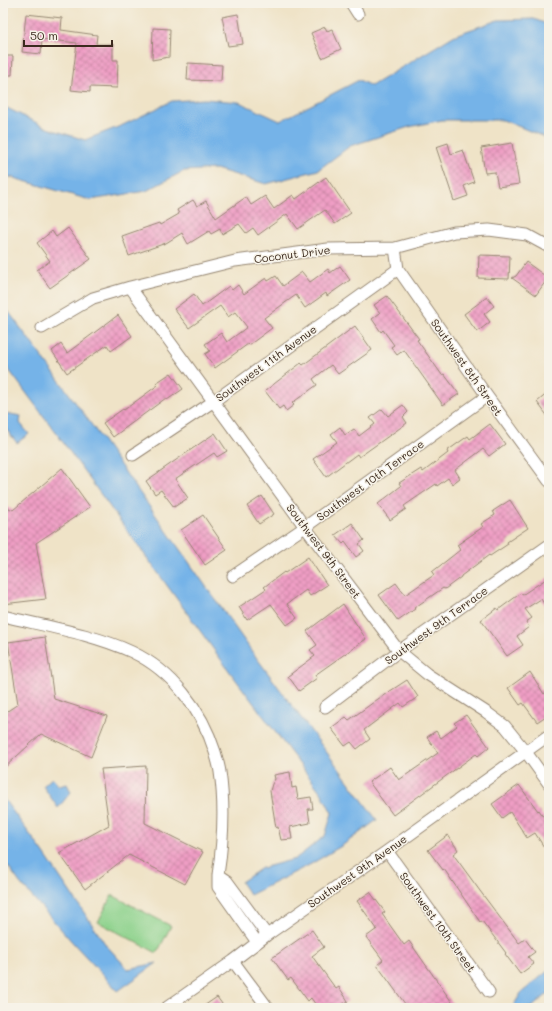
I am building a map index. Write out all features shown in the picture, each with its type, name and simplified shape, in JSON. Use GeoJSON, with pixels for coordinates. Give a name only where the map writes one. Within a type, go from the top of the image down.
{"type":"FeatureCollection","features":[{"type":"Feature","properties":{"kind":"street"},"geometry":{"type":"LineString","coordinates":[[351,3],[358,14]]}},
{"type":"Feature","properties":{"kind":"street","name":"Coconut Drive"},"geometry":{"type":"LineString","coordinates":[[42,328],[93,298],[130,287],[235,261],[328,249],[395,248],[454,232],[489,230],[526,235],[549,247]]}},
{"type":"Feature","properties":{"kind":"street","name":"Southwest 8th Street"},"geometry":{"type":"LineString","coordinates":[[395,248],[398,269],[549,481]]}},
{"type":"Feature","properties":{"kind":"street","name":"Southwest 11th Avenue"},"geometry":{"type":"LineString","coordinates":[[133,455],[214,400],[398,269]]}},
{"type":"Feature","properties":{"kind":"street","name":"Southwest 9th Street"},"geometry":{"type":"LineString","coordinates":[[130,287],[214,400],[305,527],[399,651],[427,674],[505,726],[549,784]]}},
{"type":"Feature","properties":{"kind":"street","name":"Southwest 10th Terrace"},"geometry":{"type":"LineString","coordinates":[[233,576],[305,527],[487,396]]}},
{"type":"Feature","properties":{"kind":"street","name":"Southwest 9th Terrace"},"geometry":{"type":"LineString","coordinates":[[325,707],[399,651],[549,545]]}},
{"type":"Feature","properties":{"kind":"street"},"geometry":{"type":"LineString","coordinates":[[3,616],[98,639],[132,652],[158,667],[179,687],[200,716],[210,739],[220,771],[223,801],[218,887],[257,942]]}},
{"type":"Feature","properties":{"kind":"street","name":"Southwest 9th Avenue"},"geometry":{"type":"LineString","coordinates":[[166,1008],[549,735]]}},
{"type":"Feature","properties":{"kind":"street","name":"Southwest 10th Street"},"geometry":{"type":"LineString","coordinates":[[386,851],[489,992]]}},
{"type":"Feature","properties":{"kind":"street"},"geometry":{"type":"LineString","coordinates":[[218,876],[228,881],[267,935]]}},
{"type":"Feature","properties":{"kind":"street"},"geometry":{"type":"LineString","coordinates":[[233,961],[268,1008]]}},
{"type":"Feature","properties":{"kind":"green space"},"geometry":{"type":"Polygon","coordinates":[[[112,895],[171,926],[157,953],[98,922],[112,895]]]}},
{"type":"Feature","properties":{"kind":"water"},"geometry":{"type":"Polygon","coordinates":[[[534,19],[549,25],[549,139],[503,120],[442,120],[409,127],[350,146],[318,170],[266,184],[216,169],[184,171],[146,191],[90,200],[3,175],[3,106],[47,128],[85,140],[123,125],[172,101],[205,99],[239,102],[280,121],[359,80],[371,86],[455,35],[498,20],[534,19]]]}},
{"type":"Feature","properties":{"kind":"water"},"geometry":{"type":"Polygon","coordinates":[[[3,304],[84,414],[256,657],[377,820],[343,845],[311,864],[250,895],[241,882],[262,868],[295,859],[325,836],[332,813],[322,794],[230,672],[3,362],[3,304]]]}},
{"type":"Feature","properties":{"kind":"water"},"geometry":{"type":"Polygon","coordinates":[[[5,413],[21,416],[20,423],[29,434],[17,443],[3,425],[5,413]]]}},
{"type":"Feature","properties":{"kind":"water"},"geometry":{"type":"Polygon","coordinates":[[[52,778],[59,786],[67,784],[71,792],[58,808],[43,786],[52,778]]]}},
{"type":"Feature","properties":{"kind":"water"},"geometry":{"type":"Polygon","coordinates":[[[3,798],[43,852],[106,945],[128,969],[157,963],[118,991],[74,944],[20,883],[3,859],[3,798]]]}},
{"type":"Feature","properties":{"kind":"water"},"geometry":{"type":"Polygon","coordinates":[[[549,970],[549,993],[531,1008],[512,1008],[521,993],[549,970]]]}},
{"type":"Feature","properties":{"kind":"building"},"geometry":{"type":"Polygon","coordinates":[[[26,14],[62,18],[61,30],[97,35],[96,44],[113,44],[113,60],[118,60],[117,88],[90,87],[90,92],[71,90],[77,43],[42,39],[41,54],[22,52],[26,14]]]}},
{"type":"Feature","properties":{"kind":"building"},"geometry":{"type":"Polygon","coordinates":[[[238,14],[243,44],[228,46],[222,17],[238,14]]]}},
{"type":"Feature","properties":{"kind":"building"},"geometry":{"type":"Polygon","coordinates":[[[325,27],[327,31],[332,29],[341,49],[322,58],[311,33],[325,27]]]}},
{"type":"Feature","properties":{"kind":"building"},"geometry":{"type":"Polygon","coordinates":[[[153,28],[170,29],[169,57],[152,60],[153,28]]]}},
{"type":"Feature","properties":{"kind":"building"},"geometry":{"type":"Polygon","coordinates":[[[3,56],[13,56],[12,75],[3,75],[3,56]]]}},
{"type":"Feature","properties":{"kind":"building"},"geometry":{"type":"Polygon","coordinates":[[[188,63],[222,65],[221,81],[187,80],[188,63]]]}},
{"type":"Feature","properties":{"kind":"building"},"geometry":{"type":"Polygon","coordinates":[[[448,143],[451,154],[463,150],[474,182],[464,186],[468,196],[454,201],[436,147],[448,143]]]}},
{"type":"Feature","properties":{"kind":"building"},"geometry":{"type":"Polygon","coordinates":[[[512,143],[519,184],[498,187],[495,172],[485,173],[481,148],[512,143]]]}},
{"type":"Feature","properties":{"kind":"building"},"geometry":{"type":"Polygon","coordinates":[[[326,177],[351,213],[335,224],[325,210],[298,229],[287,214],[258,235],[253,228],[246,233],[239,224],[222,234],[220,229],[211,234],[209,231],[188,244],[182,233],[166,243],[129,256],[122,236],[159,223],[160,225],[179,214],[177,210],[193,200],[197,206],[206,201],[216,218],[246,197],[251,205],[265,196],[274,209],[293,195],[296,199],[326,177]]]}},
{"type":"Feature","properties":{"kind":"building"},"geometry":{"type":"Polygon","coordinates":[[[68,228],[91,259],[50,288],[37,270],[50,261],[37,243],[52,231],[56,237],[68,228]]]}},
{"type":"Feature","properties":{"kind":"building"},"geometry":{"type":"Polygon","coordinates":[[[479,255],[510,256],[509,279],[478,278],[479,255]]]}},
{"type":"Feature","properties":{"kind":"building"},"geometry":{"type":"Polygon","coordinates":[[[526,262],[548,278],[536,295],[512,278],[516,276],[526,262]]]}},
{"type":"Feature","properties":{"kind":"building"},"geometry":{"type":"Polygon","coordinates":[[[340,266],[350,280],[327,296],[326,293],[305,308],[296,295],[264,318],[272,328],[215,368],[205,354],[210,351],[205,344],[221,333],[227,342],[247,327],[235,312],[228,317],[220,306],[189,328],[174,309],[194,294],[202,306],[229,286],[232,290],[238,285],[244,294],[266,278],[268,281],[276,276],[283,286],[302,272],[310,282],[328,269],[330,273],[340,266]]]}},
{"type":"Feature","properties":{"kind":"building"},"geometry":{"type":"Polygon","coordinates":[[[387,296],[419,339],[417,340],[442,375],[444,374],[459,394],[443,405],[404,350],[397,355],[391,347],[394,345],[383,330],[381,332],[372,319],[380,313],[374,305],[387,296]]]}},
{"type":"Feature","properties":{"kind":"building"},"geometry":{"type":"Polygon","coordinates":[[[487,297],[494,306],[484,314],[490,322],[477,332],[464,314],[487,297]]]}},
{"type":"Feature","properties":{"kind":"building"},"geometry":{"type":"Polygon","coordinates":[[[118,315],[132,336],[111,351],[107,345],[67,373],[52,351],[61,344],[67,353],[118,315]]]}},
{"type":"Feature","properties":{"kind":"building"},"geometry":{"type":"Polygon","coordinates":[[[355,326],[372,350],[338,374],[331,365],[313,379],[317,385],[292,403],[294,405],[286,411],[283,406],[279,409],[265,391],[301,363],[303,365],[355,326]]]}},
{"type":"Feature","properties":{"kind":"building"},"geometry":{"type":"Polygon","coordinates":[[[171,373],[183,389],[167,400],[166,398],[113,437],[103,423],[123,409],[124,410],[158,385],[156,383],[171,373]]]}},
{"type":"Feature","properties":{"kind":"building"},"geometry":{"type":"Polygon","coordinates":[[[549,392],[549,418],[537,402],[549,392]]]}},
{"type":"Feature","properties":{"kind":"building"},"geometry":{"type":"Polygon","coordinates":[[[403,405],[408,412],[403,417],[407,423],[359,457],[357,454],[326,477],[313,459],[337,442],[331,434],[340,427],[345,435],[354,429],[359,436],[375,424],[370,418],[382,409],[388,416],[403,405]]]}},
{"type":"Feature","properties":{"kind":"building"},"geometry":{"type":"Polygon","coordinates":[[[490,424],[505,444],[489,456],[483,449],[455,470],[460,478],[452,484],[448,478],[437,486],[436,484],[404,506],[406,509],[390,520],[378,504],[401,486],[399,483],[421,469],[423,472],[448,453],[447,451],[468,436],[470,439],[490,424]]]}},
{"type":"Feature","properties":{"kind":"building"},"geometry":{"type":"Polygon","coordinates":[[[215,433],[227,451],[217,457],[214,453],[175,479],[188,498],[174,507],[161,490],[155,494],[146,481],[215,433]]]}},
{"type":"Feature","properties":{"kind":"building"},"geometry":{"type":"Polygon","coordinates":[[[62,468],[90,507],[36,543],[46,599],[3,604],[3,505],[13,510],[62,468]]]}},
{"type":"Feature","properties":{"kind":"building"},"geometry":{"type":"Polygon","coordinates":[[[262,496],[274,514],[259,524],[247,506],[262,496]]]}},
{"type":"Feature","properties":{"kind":"building"},"geometry":{"type":"Polygon","coordinates":[[[510,500],[528,528],[507,542],[508,544],[490,556],[489,555],[445,589],[443,588],[398,621],[379,595],[396,583],[405,595],[434,575],[432,572],[460,550],[457,545],[483,527],[481,524],[495,515],[493,511],[510,500]]]}},
{"type":"Feature","properties":{"kind":"building"},"geometry":{"type":"Polygon","coordinates":[[[203,515],[227,550],[205,565],[181,530],[203,515]]]}},
{"type":"Feature","properties":{"kind":"building"},"geometry":{"type":"Polygon","coordinates":[[[352,523],[364,540],[359,544],[364,551],[356,557],[345,542],[343,544],[335,535],[352,523]]]}},
{"type":"Feature","properties":{"kind":"building"},"geometry":{"type":"Polygon","coordinates":[[[308,557],[327,585],[310,596],[306,590],[287,604],[297,618],[287,625],[271,604],[247,620],[239,607],[266,589],[264,587],[284,572],[285,573],[308,557]]]}},
{"type":"Feature","properties":{"kind":"building"},"geometry":{"type":"Polygon","coordinates":[[[549,577],[549,611],[541,599],[525,609],[532,618],[526,622],[529,627],[517,636],[523,645],[507,656],[481,620],[497,608],[498,610],[521,593],[522,595],[549,577]]]}},
{"type":"Feature","properties":{"kind":"building"},"geometry":{"type":"Polygon","coordinates":[[[343,604],[366,639],[315,675],[317,678],[299,691],[288,676],[315,656],[310,650],[317,645],[307,631],[343,604]]]}},
{"type":"Feature","properties":{"kind":"building"},"geometry":{"type":"Polygon","coordinates":[[[45,637],[54,699],[107,716],[91,757],[41,734],[3,769],[3,714],[18,704],[8,642],[45,637]]]}},
{"type":"Feature","properties":{"kind":"building"},"geometry":{"type":"Polygon","coordinates":[[[530,672],[544,694],[549,690],[549,714],[537,722],[523,703],[520,705],[508,688],[530,672]]]}},
{"type":"Feature","properties":{"kind":"building"},"geometry":{"type":"Polygon","coordinates":[[[407,680],[418,697],[403,707],[400,703],[364,730],[370,739],[357,749],[351,742],[345,746],[331,728],[346,717],[349,720],[407,680]]]}},
{"type":"Feature","properties":{"kind":"building"},"geometry":{"type":"Polygon","coordinates":[[[466,715],[489,747],[478,756],[476,754],[393,815],[369,782],[390,767],[399,780],[438,753],[427,737],[436,731],[441,738],[457,726],[454,723],[466,715]]]}},
{"type":"Feature","properties":{"kind":"building"},"geometry":{"type":"Polygon","coordinates":[[[146,766],[145,823],[203,852],[185,884],[129,855],[85,889],[59,853],[109,825],[101,769],[146,766]]]}},
{"type":"Feature","properties":{"kind":"building"},"geometry":{"type":"Polygon","coordinates":[[[290,772],[292,788],[296,787],[298,799],[311,797],[313,809],[308,809],[310,823],[290,827],[292,839],[281,840],[278,827],[276,828],[270,791],[275,779],[274,775],[290,772]]]}},
{"type":"Feature","properties":{"kind":"building"},"geometry":{"type":"Polygon","coordinates":[[[519,785],[549,825],[549,855],[535,833],[527,838],[510,812],[502,818],[492,804],[519,785]]]}},
{"type":"Feature","properties":{"kind":"building"},"geometry":{"type":"Polygon","coordinates":[[[448,835],[458,850],[453,854],[480,891],[519,943],[525,939],[535,952],[528,957],[534,964],[520,974],[482,921],[480,922],[444,869],[443,870],[428,850],[448,835]]]}},
{"type":"Feature","properties":{"kind":"building"},"geometry":{"type":"Polygon","coordinates":[[[370,892],[385,912],[382,914],[404,945],[409,941],[456,1008],[408,1008],[377,965],[383,960],[366,937],[377,929],[357,901],[370,892]]]}},
{"type":"Feature","properties":{"kind":"building"},"geometry":{"type":"Polygon","coordinates":[[[312,930],[324,947],[312,956],[336,989],[339,987],[348,1001],[337,1008],[318,1008],[311,998],[308,1001],[291,978],[288,980],[272,958],[312,930]]]}},
{"type":"Feature","properties":{"kind":"building"},"geometry":{"type":"Polygon","coordinates":[[[217,997],[225,1008],[201,1008],[217,997]]]}}]}
